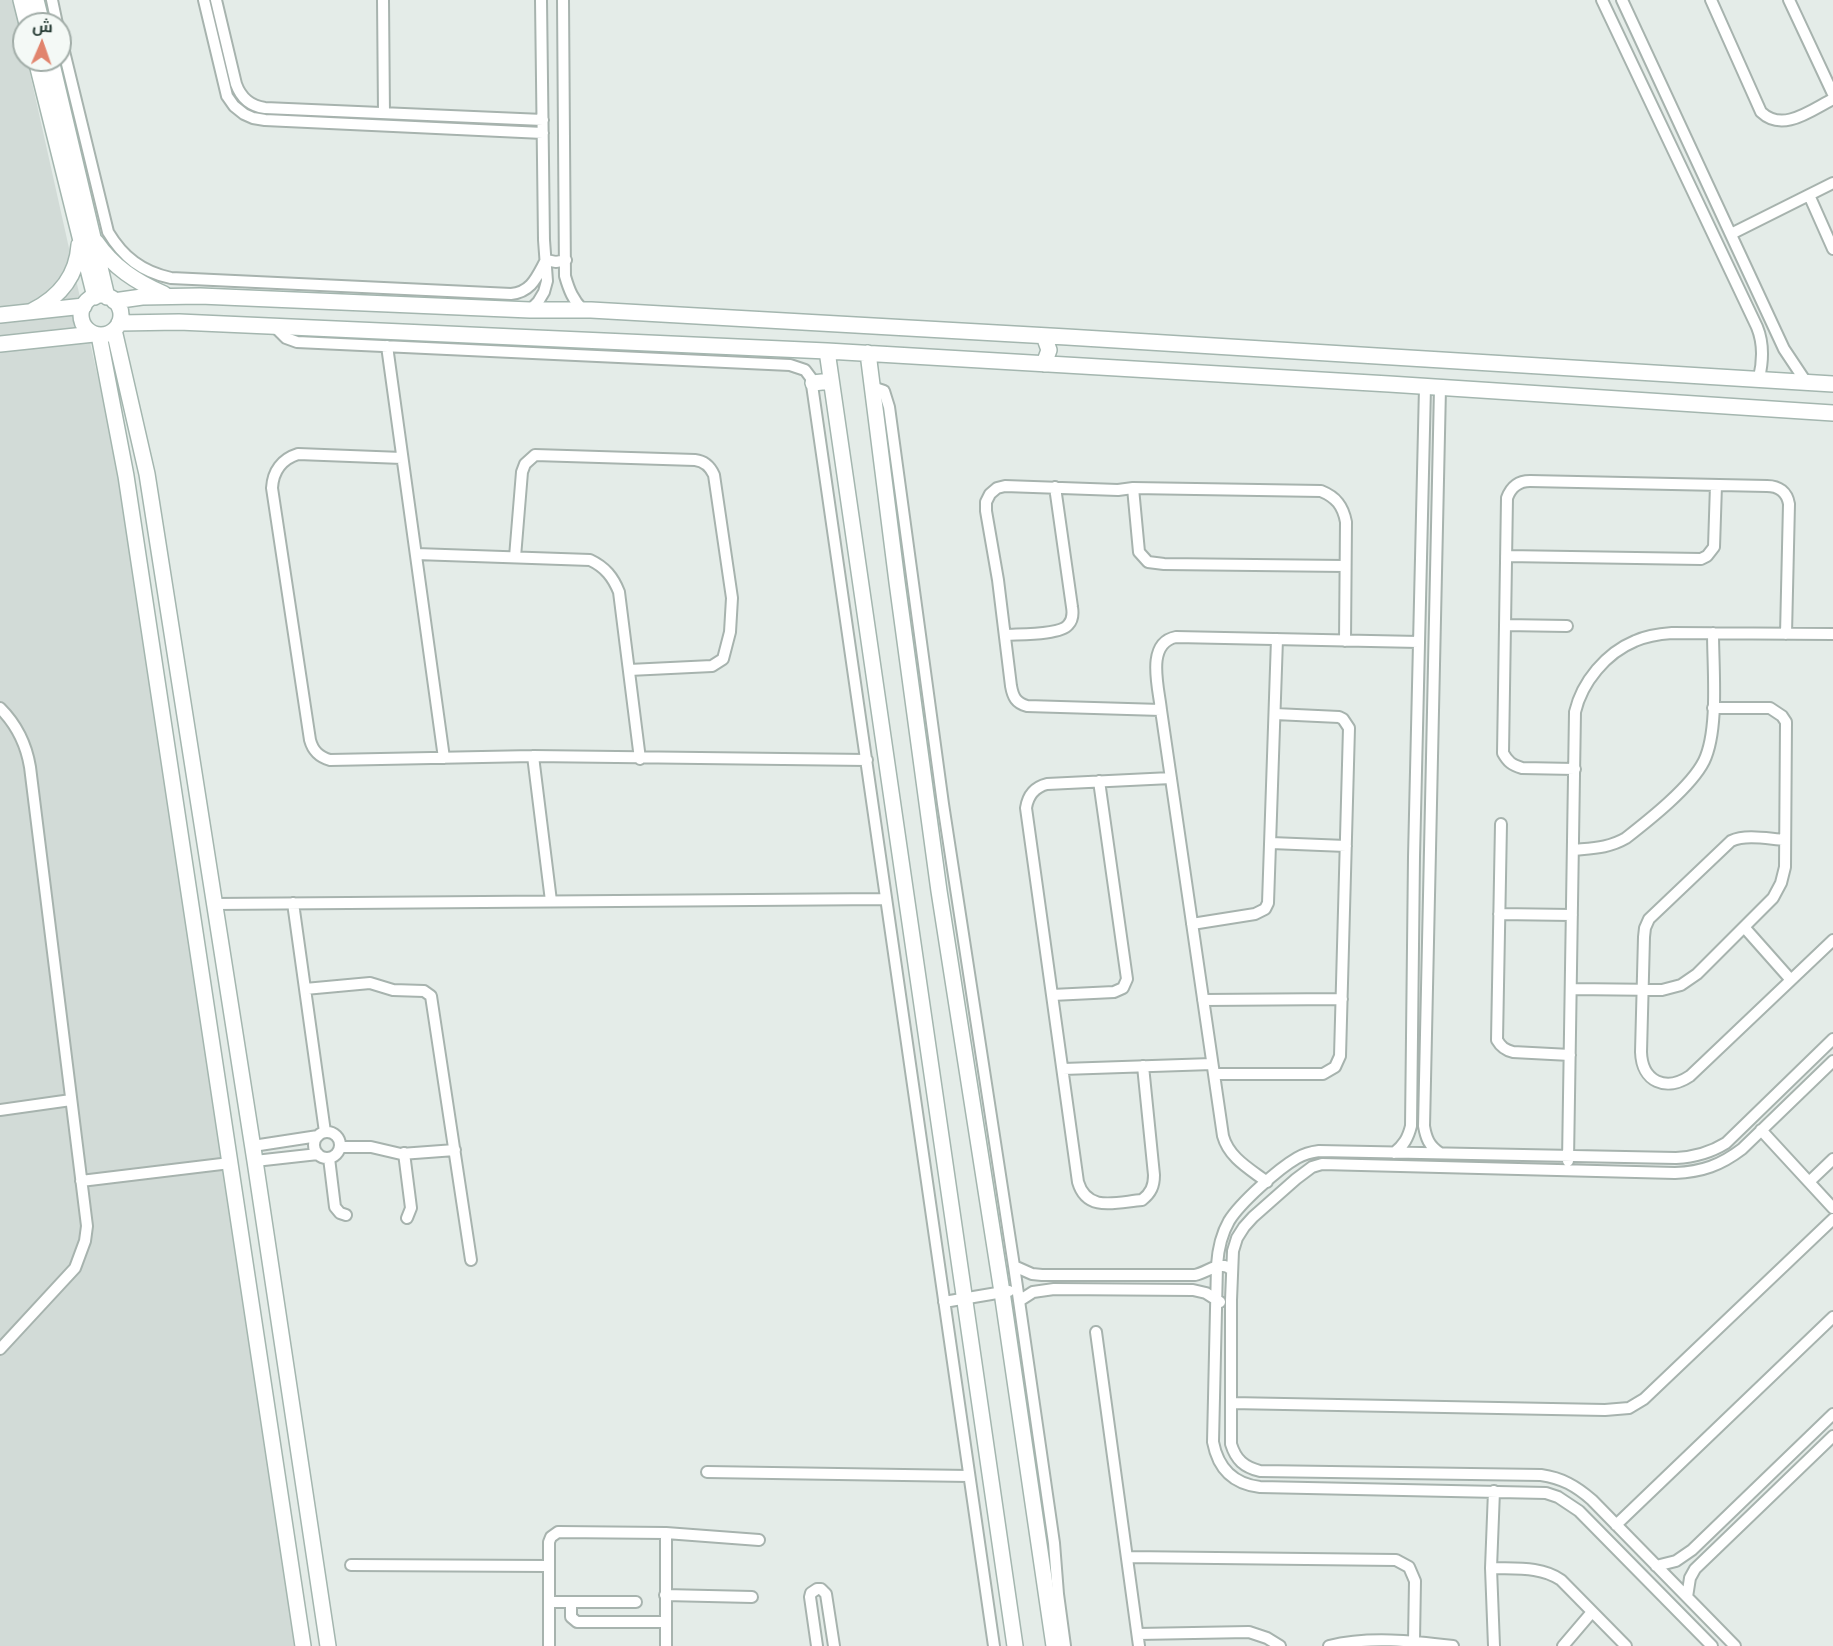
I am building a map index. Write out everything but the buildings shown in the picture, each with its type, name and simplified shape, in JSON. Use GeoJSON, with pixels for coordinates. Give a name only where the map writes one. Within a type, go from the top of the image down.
{"type":"FeatureCollection","features":[{"type":"Feature","properties":{"kind":"street"},"geometry":{"type":"LineString","coordinates":[[204,0],[225,92],[238,110],[253,118],[543,133]]}},
{"type":"Feature","properties":{"kind":"street"},"geometry":{"type":"LineString","coordinates":[[216,0],[236,84],[242,96],[249,103],[265,108],[543,120]]}},
{"type":"Feature","properties":{"kind":"street"},"geometry":{"type":"LineString","coordinates":[[383,0],[384,113]]}},
{"type":"Feature","properties":{"kind":"street"},"geometry":{"type":"LineString","coordinates":[[530,310],[544,292],[547,281],[544,240],[542,0]]}},
{"type":"Feature","properties":{"kind":"street"},"geometry":{"type":"LineString","coordinates":[[563,0],[565,276],[574,301],[583,310]]}},
{"type":"Feature","properties":{"kind":"street"},"geometry":{"type":"LineString","coordinates":[[1602,0],[1760,334],[1762,354],[1759,378]]}},
{"type":"Feature","properties":{"kind":"street"},"geometry":{"type":"LineString","coordinates":[[1622,0],[1784,349],[1806,382]]}},
{"type":"Feature","properties":{"kind":"street"},"geometry":{"type":"LineString","coordinates":[[1711,0],[1764,116],[1772,120],[1787,121],[1833,99]]}},
{"type":"Feature","properties":{"kind":"street"},"geometry":{"type":"LineString","coordinates":[[1788,0],[1833,94]]}},
{"type":"Feature","properties":{"kind":"street"},"geometry":{"type":"LineString","coordinates":[[40,72],[93,238],[100,300]]}},
{"type":"Feature","properties":{"kind":"street"},"geometry":{"type":"LineString","coordinates":[[32,310],[56,296],[65,285],[72,273],[79,246],[53,72]]}},
{"type":"Feature","properties":{"kind":"street"},"geometry":{"type":"LineString","coordinates":[[69,72],[106,226],[121,251],[149,272],[171,278],[511,294],[530,287],[546,260]]}},
{"type":"Feature","properties":{"kind":"street"},"geometry":{"type":"LineString","coordinates":[[1731,234],[1833,183]]}},
{"type":"Feature","properties":{"kind":"street"},"geometry":{"type":"LineString","coordinates":[[1809,195],[1833,249]]}},
{"type":"Feature","properties":{"kind":"street"},"geometry":{"type":"LineString","coordinates":[[78,232],[100,300],[120,311],[117,327],[147,474],[253,1146],[328,1646]]}},
{"type":"Feature","properties":{"kind":"street"},"geometry":{"type":"LineString","coordinates":[[93,238],[120,269],[140,283],[169,296]]}},
{"type":"Feature","properties":{"kind":"street"},"geometry":{"type":"LineString","coordinates":[[546,260],[556,262],[566,260]]}},
{"type":"Feature","properties":{"kind":"street"},"geometry":{"type":"LineString","coordinates":[[1731,272],[1745,265]]}},
{"type":"Feature","properties":{"kind":"street"},"geometry":{"type":"LineString","coordinates":[[0,315],[100,300],[169,296],[583,310],[1833,384]]}},
{"type":"Feature","properties":{"kind":"street"},"geometry":{"type":"LineString","coordinates":[[178,322],[174,316],[176,305],[200,296]]}},
{"type":"Feature","properties":{"kind":"street"},"geometry":{"type":"LineString","coordinates":[[100,300],[82,314],[82,322],[87,329],[96,334],[126,476],[303,1646]]}},
{"type":"Feature","properties":{"kind":"street"},"geometry":{"type":"LineString","coordinates":[[0,344],[107,334],[117,327],[178,322],[868,353],[1833,413]]}},
{"type":"Feature","properties":{"kind":"street"},"geometry":{"type":"LineString","coordinates":[[274,326],[285,338],[297,342],[790,365],[808,373],[813,383],[994,1646]]}},
{"type":"Feature","properties":{"kind":"street"},"geometry":{"type":"LineString","coordinates":[[1044,336],[1049,350],[1044,363]]}},
{"type":"Feature","properties":{"kind":"street"},"geometry":{"type":"LineString","coordinates":[[1083,365],[1078,351],[1080,344],[1086,338]]}},
{"type":"Feature","properties":{"kind":"street"},"geometry":{"type":"LineString","coordinates":[[387,346],[444,758]]}},
{"type":"Feature","properties":{"kind":"street"},"geometry":{"type":"LineString","coordinates":[[827,351],[1015,1646]]}},
{"type":"Feature","properties":{"kind":"street"},"geometry":{"type":"LineString","coordinates":[[868,353],[939,891],[998,1268],[1010,1291],[1019,1301],[1054,1543],[1065,1646]]}},
{"type":"Feature","properties":{"kind":"street"},"geometry":{"type":"LineString","coordinates":[[813,383],[831,381]]}},
{"type":"Feature","properties":{"kind":"street"},"geometry":{"type":"LineString","coordinates":[[872,387],[884,392],[889,407],[943,804],[1014,1266],[1010,1291],[1054,1646]]}},
{"type":"Feature","properties":{"kind":"street"},"geometry":{"type":"LineString","coordinates":[[1394,1153],[1406,1140],[1411,1126],[1419,642],[1433,387]]}},
{"type":"Feature","properties":{"kind":"street"},"geometry":{"type":"LineString","coordinates":[[1433,387],[1424,1126],[1428,1142],[1440,1153]]}},
{"type":"Feature","properties":{"kind":"street"},"geometry":{"type":"LineString","coordinates":[[402,458],[298,454],[288,458],[279,466],[274,476],[272,488],[310,740],[313,749],[320,756],[330,760],[533,756],[867,760]]}},
{"type":"Feature","properties":{"kind":"street"},"geometry":{"type":"LineString","coordinates":[[515,557],[522,472],[531,457],[540,454],[695,460],[707,464],[714,475],[732,598],[730,632],[723,659],[712,666],[629,670]]}},
{"type":"Feature","properties":{"kind":"street"},"geometry":{"type":"LineString","coordinates":[[126,476],[147,474]]}},
{"type":"Feature","properties":{"kind":"street"},"geometry":{"type":"LineString","coordinates":[[1575,769],[1522,768],[1507,760],[1503,753],[1507,498],[1515,485],[1522,481],[1773,486],[1784,492],[1788,498],[1786,634]]}},
{"type":"Feature","properties":{"kind":"street"},"geometry":{"type":"LineString","coordinates":[[1506,556],[1701,559],[1707,556],[1714,547],[1716,485]]}},
{"type":"Feature","properties":{"kind":"street"},"geometry":{"type":"LineString","coordinates":[[1161,710],[1027,706],[1016,700],[1013,694],[986,502],[997,488],[1005,486],[1118,490],[1133,488],[1329,494],[1338,501],[1344,511],[1346,522],[1345,641]]}},
{"type":"Feature","properties":{"kind":"street"},"geometry":{"type":"LineString","coordinates":[[1005,635],[1058,631],[1069,625],[1072,620],[1055,487]]}},
{"type":"Feature","properties":{"kind":"street"},"geometry":{"type":"LineString","coordinates":[[1133,488],[1139,552],[1148,562],[1345,566]]}},
{"type":"Feature","properties":{"kind":"street"},"geometry":{"type":"LineString","coordinates":[[416,554],[591,560],[608,572],[619,592],[640,759]]}},
{"type":"Feature","properties":{"kind":"street"},"geometry":{"type":"LineString","coordinates":[[1505,625],[1567,626]]}},
{"type":"Feature","properties":{"kind":"street"},"geometry":{"type":"LineString","coordinates":[[1568,1170],[1575,712],[1578,701],[1592,675],[1605,661],[1634,641],[1653,635],[1672,633],[1833,634]]}},
{"type":"Feature","properties":{"kind":"street"},"geometry":{"type":"LineString","coordinates":[[1573,850],[1615,845],[1636,831],[1695,775],[1707,752],[1712,728],[1713,633]]}},
{"type":"Feature","properties":{"kind":"street"},"geometry":{"type":"LineString","coordinates":[[1267,1182],[1233,1156],[1225,1144],[1161,710],[1156,662],[1160,648],[1171,638],[1419,642]]}},
{"type":"Feature","properties":{"kind":"street"},"geometry":{"type":"LineString","coordinates":[[1192,924],[1255,914],[1265,909],[1269,897],[1277,639]]}},
{"type":"Feature","properties":{"kind":"street"},"geometry":{"type":"LineString","coordinates":[[0,708],[13,722],[22,737],[27,752],[87,1226],[85,1241],[75,1268],[0,1349]]}},
{"type":"Feature","properties":{"kind":"street"},"geometry":{"type":"LineString","coordinates":[[1571,988],[1643,990],[1672,988],[1689,980],[1778,891],[1784,875],[1787,729],[1782,716],[1770,708],[1713,708]]}},
{"type":"Feature","properties":{"kind":"street"},"geometry":{"type":"LineString","coordinates":[[1063,1069],[1143,1066],[1316,1074],[1335,1067],[1340,1056],[1349,733],[1347,723],[1339,717],[1275,714]]}},
{"type":"Feature","properties":{"kind":"street"},"geometry":{"type":"LineString","coordinates":[[533,756],[551,901]]}},
{"type":"Feature","properties":{"kind":"street"},"geometry":{"type":"LineString","coordinates":[[1143,1066],[1154,1175],[1152,1190],[1142,1200],[1096,1203],[1084,1196],[1078,1182],[1026,808],[1027,801],[1033,791],[1047,784],[1171,778]]}},
{"type":"Feature","properties":{"kind":"street"},"geometry":{"type":"LineString","coordinates":[[1052,995],[1114,992],[1119,991],[1126,984],[1099,782]]}},
{"type":"Feature","properties":{"kind":"street"},"geometry":{"type":"LineString","coordinates":[[1501,824],[1497,1041],[1506,1050],[1513,1052],[1570,1055]]}},
{"type":"Feature","properties":{"kind":"street"},"geometry":{"type":"LineString","coordinates":[[1785,840],[1738,838],[1731,841],[1649,919],[1645,928],[1641,1052],[1643,1067],[1657,1082],[1665,1084],[1676,1084],[1690,1077],[1833,940]]}},
{"type":"Feature","properties":{"kind":"street"},"geometry":{"type":"LineString","coordinates":[[1271,843],[1346,846]]}},
{"type":"Feature","properties":{"kind":"street"},"geometry":{"type":"LineString","coordinates":[[214,904],[886,899]]}},
{"type":"Feature","properties":{"kind":"street"},"geometry":{"type":"LineString","coordinates":[[293,903],[321,1134],[314,1143],[318,1154]]}},
{"type":"Feature","properties":{"kind":"street"},"geometry":{"type":"LineString","coordinates":[[1499,914],[1572,915]]}},
{"type":"Feature","properties":{"kind":"street"},"geometry":{"type":"LineString","coordinates":[[1743,927],[1791,980]]}},
{"type":"Feature","properties":{"kind":"street"},"geometry":{"type":"LineString","coordinates":[[304,989],[370,982],[393,990],[424,991],[429,994],[432,999],[471,1260]]}},
{"type":"Feature","properties":{"kind":"street"},"geometry":{"type":"LineString","coordinates":[[1203,1000],[1342,999]]}},
{"type":"Feature","properties":{"kind":"street"},"geometry":{"type":"LineString","coordinates":[[1712,1646],[1579,1510],[1569,1503],[1546,1494],[1251,1486],[1230,1476],[1221,1466],[1213,1442],[1219,1245],[1229,1222],[1241,1206],[1292,1161],[1319,1151],[1676,1158],[1709,1152],[1726,1143],[1833,1039]]}},
{"type":"Feature","properties":{"kind":"street"},"geometry":{"type":"LineString","coordinates":[[1732,1645],[1582,1491],[1569,1482],[1541,1475],[1260,1471],[1241,1462],[1234,1454],[1231,1444],[1233,1251],[1244,1227],[1304,1173],[1322,1164],[1675,1173],[1704,1170],[1729,1159],[1829,1065],[1813,1058]]}},
{"type":"Feature","properties":{"kind":"street"},"geometry":{"type":"LineString","coordinates":[[0,1110],[71,1100]]}},
{"type":"Feature","properties":{"kind":"street"},"geometry":{"type":"LineString","coordinates":[[1761,1130],[1833,1208]]}},
{"type":"Feature","properties":{"kind":"street"},"geometry":{"type":"LineString","coordinates":[[253,1146],[329,1132],[336,1136],[340,1147],[336,1154],[329,1158],[318,1154],[255,1161]]}},
{"type":"Feature","properties":{"kind":"street"},"geometry":{"type":"LineString","coordinates":[[340,1147],[371,1147],[404,1154],[455,1150]]}},
{"type":"Feature","properties":{"kind":"street"},"geometry":{"type":"LineString","coordinates":[[404,1154],[411,1208],[407,1218]]}},
{"type":"Feature","properties":{"kind":"street"},"geometry":{"type":"LineString","coordinates":[[329,1158],[335,1207],[340,1213],[346,1215]]}},
{"type":"Feature","properties":{"kind":"street"},"geometry":{"type":"LineString","coordinates":[[1809,1182],[1833,1159]]}},
{"type":"Feature","properties":{"kind":"street"},"geometry":{"type":"LineString","coordinates":[[81,1181],[230,1163]]}},
{"type":"Feature","properties":{"kind":"street"},"geometry":{"type":"LineString","coordinates":[[1230,1403],[1605,1410],[1629,1408],[1644,1400],[1833,1219]]}},
{"type":"Feature","properties":{"kind":"street"},"geometry":{"type":"LineString","coordinates":[[998,1268],[1014,1266],[1032,1274],[1042,1275],[1189,1275],[1206,1272],[1217,1265],[1227,1266],[1232,1270]]}},
{"type":"Feature","properties":{"kind":"street"},"geometry":{"type":"LineString","coordinates":[[1019,1301],[1033,1292],[1054,1289],[1193,1290],[1206,1293],[1223,1303],[1231,1300]]}},
{"type":"Feature","properties":{"kind":"street"},"geometry":{"type":"LineString","coordinates":[[944,1302],[1010,1291]]}},
{"type":"Feature","properties":{"kind":"street"},"geometry":{"type":"LineString","coordinates":[[1616,1525],[1833,1317]]}},
{"type":"Feature","properties":{"kind":"street"},"geometry":{"type":"LineString","coordinates":[[1096,1332],[1139,1640],[1249,1632],[1267,1638],[1280,1646]]}},
{"type":"Feature","properties":{"kind":"street"},"geometry":{"type":"LineString","coordinates":[[1656,1566],[1676,1562],[1692,1550],[1833,1414]]}},
{"type":"Feature","properties":{"kind":"street"},"geometry":{"type":"LineString","coordinates":[[1687,1597],[1695,1569],[1833,1436]]}},
{"type":"Feature","properties":{"kind":"street"},"geometry":{"type":"LineString","coordinates":[[707,1472],[969,1476]]}},
{"type":"Feature","properties":{"kind":"street"},"geometry":{"type":"LineString","coordinates":[[1356,1473],[1356,1489]]}},
{"type":"Feature","properties":{"kind":"street"},"geometry":{"type":"LineString","coordinates":[[1494,1491],[1491,1568],[1494,1646]]}},
{"type":"Feature","properties":{"kind":"street"},"geometry":{"type":"LineString","coordinates":[[549,1646],[549,1542],[558,1532],[666,1533],[759,1540]]}},
{"type":"Feature","properties":{"kind":"street"},"geometry":{"type":"LineString","coordinates":[[666,1533],[666,1646]]}},
{"type":"Feature","properties":{"kind":"street"},"geometry":{"type":"LineString","coordinates":[[1127,1557],[1396,1560],[1409,1567],[1415,1581],[1414,1641]]}},
{"type":"Feature","properties":{"kind":"street"},"geometry":{"type":"LineString","coordinates":[[351,1565],[548,1566]]}},
{"type":"Feature","properties":{"kind":"street"},"geometry":{"type":"LineString","coordinates":[[1491,1568],[1533,1569],[1553,1574],[1626,1646]]}},
{"type":"Feature","properties":{"kind":"street"},"geometry":{"type":"LineString","coordinates":[[818,1646],[810,1597],[817,1589],[821,1589],[826,1594],[834,1646]]}},
{"type":"Feature","properties":{"kind":"street"},"geometry":{"type":"LineString","coordinates":[[666,1594],[752,1597]]}},
{"type":"Feature","properties":{"kind":"street"},"geometry":{"type":"LineString","coordinates":[[549,1602],[632,1602],[630,1621]]}},
{"type":"Feature","properties":{"kind":"street"},"geometry":{"type":"LineString","coordinates":[[571,1602],[571,1617],[577,1622],[665,1622]]}},
{"type":"Feature","properties":{"kind":"street"},"geometry":{"type":"LineString","coordinates":[[298,1609],[308,1611],[321,1605]]}},
{"type":"Feature","properties":{"kind":"street"},"geometry":{"type":"LineString","coordinates":[[1563,1646],[1592,1612]]}},
{"type":"Feature","properties":{"kind":"street"},"geometry":{"type":"LineString","coordinates":[[301,1629],[315,1624],[325,1627]]}},
{"type":"Feature","properties":{"kind":"street"},"geometry":{"type":"LineString","coordinates":[[1329,1646],[1354,1642],[1414,1641],[1453,1646]]}},
{"type":"Feature","properties":{"kind":"shaded area"},"geometry":{"type":"Polygon","coordinates":[[[0,0],[14,0],[17,12],[12,12],[12,72],[30,72],[119,472],[297,1646],[0,1646],[0,0]]]}}]}
